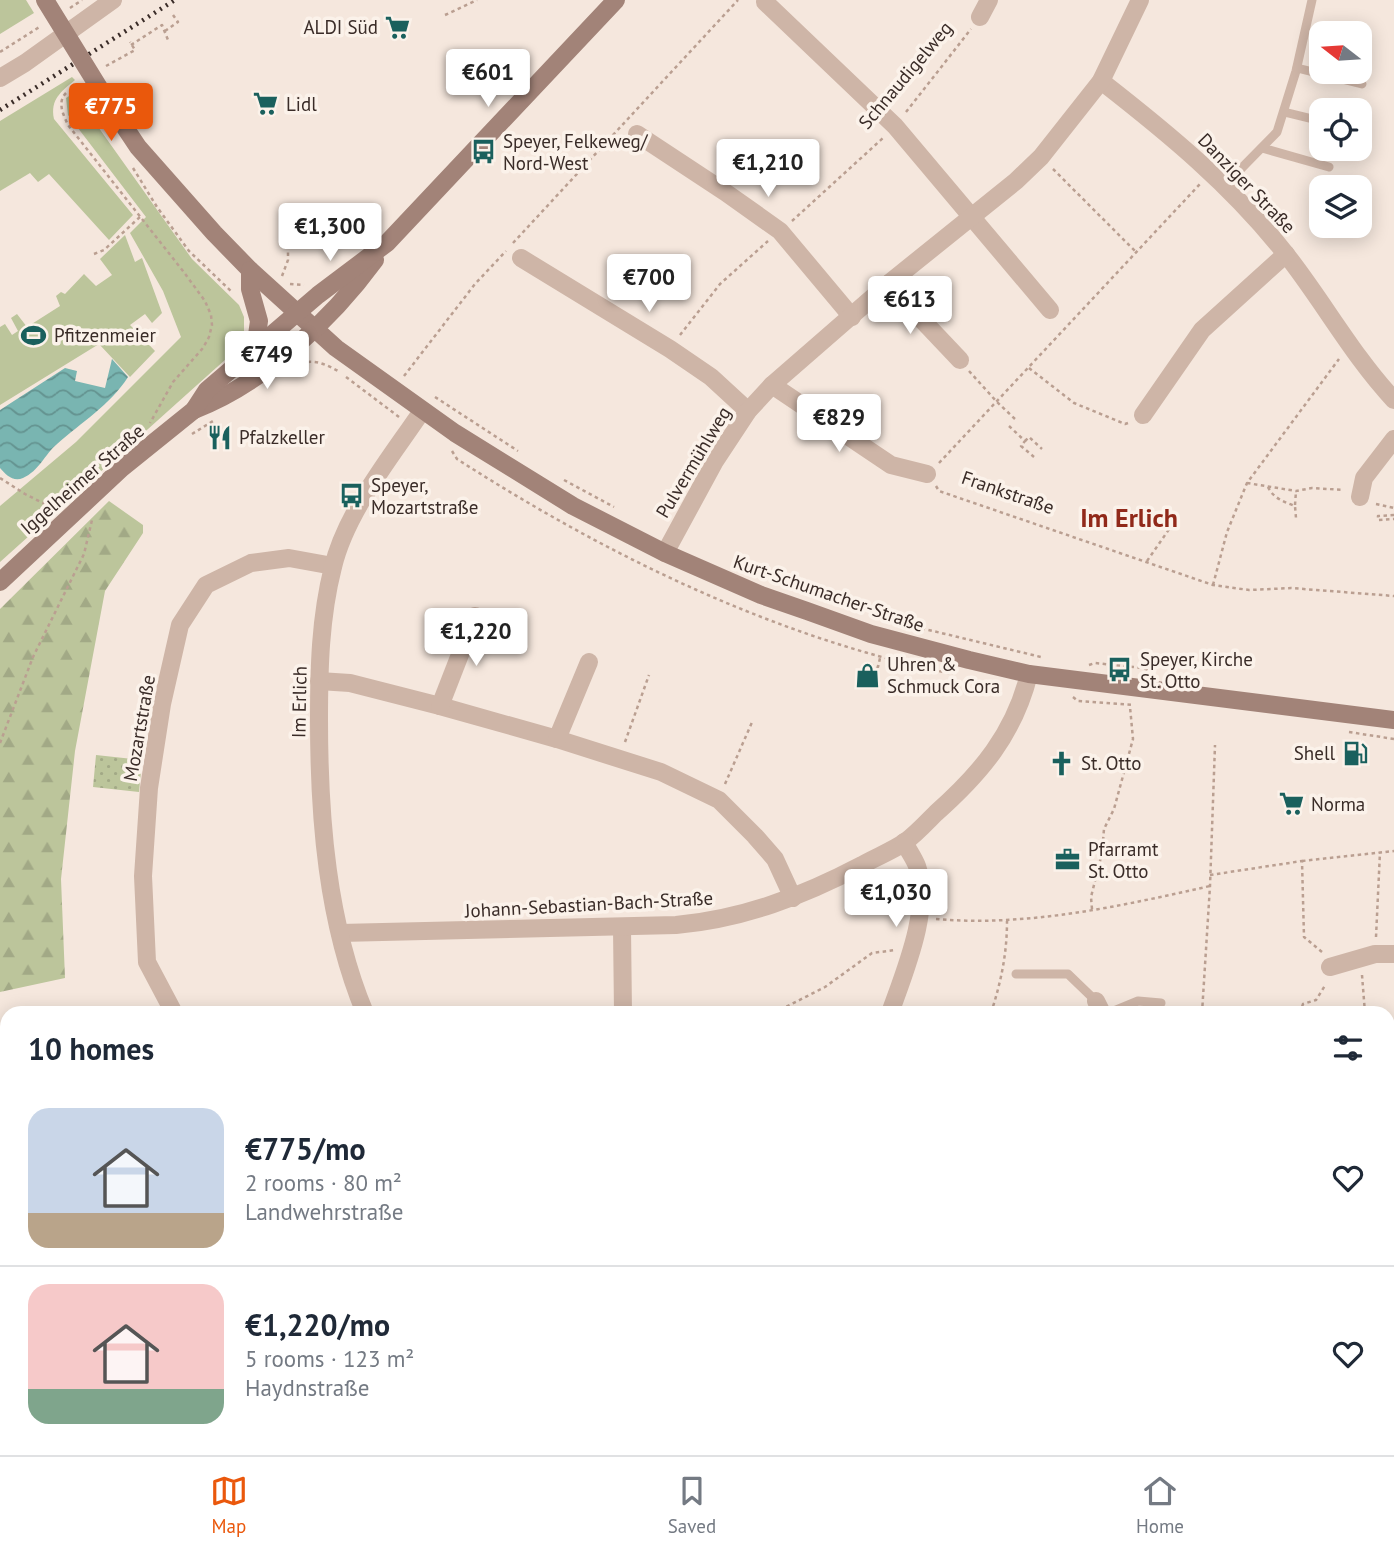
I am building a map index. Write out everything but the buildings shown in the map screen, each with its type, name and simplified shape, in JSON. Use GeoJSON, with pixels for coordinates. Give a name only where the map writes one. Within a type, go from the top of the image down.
{"type":"FeatureCollection","features":[{"type":"Feature","properties":{"kind":"main road","name":"Kurt-Schumacher-Straße"},"geometry":{"type":"LineString","coordinates":[[45,0],[138,147],[250,270],[336,348],[397,378],[422,411],[573,506],[665,553],[761,595],[872,634],[968,660],[1029,674],[1394,720]]}},
{"type":"Feature","properties":{"kind":"main road","name":"Iggelheimer Straße"},"geometry":{"type":"LineString","coordinates":[[194,410],[216,402],[261,372],[315,330],[360,281],[387,243],[616,0]]}},
{"type":"Feature","properties":{"kind":"main road","name":"Iggelheimer Straße"},"geometry":{"type":"LineString","coordinates":[[0,582],[122,468],[194,410],[207,390],[297,313],[387,243]]}},
{"type":"Feature","properties":{"kind":"main road"},"geometry":{"type":"LineString","coordinates":[[243,360],[257,335],[259,321],[250,289],[250,270]]}},
{"type":"Feature","properties":{"kind":"street"},"geometry":{"type":"LineString","coordinates":[[0,78],[113,0]]}},
{"type":"Feature","properties":{"kind":"street","name":"Schnaudigelweg"},"geometry":{"type":"LineString","coordinates":[[980,17],[989,0]]}},
{"type":"Feature","properties":{"kind":"street","name":"Pulvermühlweg"},"geometry":{"type":"LineString","coordinates":[[665,553],[715,461],[748,411],[772,385],[888,284],[1016,181],[1041,157],[1101,82],[1140,0]]}},
{"type":"Feature","properties":{"kind":"street"},"geometry":{"type":"LineString","coordinates":[[765,2],[895,126],[1050,310]]}},
{"type":"Feature","properties":{"kind":"street","name":"Danziger Straße"},"geometry":{"type":"LineString","coordinates":[[1101,82],[1177,140],[1225,185],[1286,254],[1349,346],[1394,400]]}},
{"type":"Feature","properties":{"kind":"street"},"geometry":{"type":"LineString","coordinates":[[637,134],[780,231],[852,317]]}},
{"type":"Feature","properties":{"kind":"street"},"geometry":{"type":"LineString","coordinates":[[1143,415],[1202,330],[1286,254]]}},
{"type":"Feature","properties":{"kind":"street"},"geometry":{"type":"LineString","coordinates":[[521,258],[670,349],[711,377],[748,411]]}},
{"type":"Feature","properties":{"kind":"street"},"geometry":{"type":"LineString","coordinates":[[888,284],[960,360]]}},
{"type":"Feature","properties":{"kind":"street"},"geometry":{"type":"LineString","coordinates":[[772,385],[891,465],[928,474]]}},
{"type":"Feature","properties":{"kind":"street","name":"Im Erlich"},"geometry":{"type":"LineString","coordinates":[[363,1006],[340,933],[322,831],[319,681],[323,615],[333,566],[351,523],[368,491],[422,411]]}},
{"type":"Feature","properties":{"kind":"street"},"geometry":{"type":"LineString","coordinates":[[1360,497],[1364,478],[1394,439]]}},
{"type":"Feature","properties":{"kind":"street","name":"Mozartstraße"},"geometry":{"type":"LineString","coordinates":[[170,1006],[148,962],[143,876],[149,788],[162,704],[180,625],[206,585],[251,562],[289,558],[333,566]]}},
{"type":"Feature","properties":{"kind":"street"},"geometry":{"type":"LineString","coordinates":[[440,706],[475,617]]}},
{"type":"Feature","properties":{"kind":"street"},"geometry":{"type":"LineString","coordinates":[[557,739],[589,662]]}},
{"type":"Feature","properties":{"kind":"street","name":"Johann-Sebastian-Bach-Straße"},"geometry":{"type":"LineString","coordinates":[[340,933],[622,928],[688,924],[725,919],[793,898],[822,886],[904,842],[969,783],[1004,738],[1029,674]]}},
{"type":"Feature","properties":{"kind":"street"},"geometry":{"type":"LineString","coordinates":[[319,681],[350,683],[440,706],[661,772],[719,800],[775,859],[793,898]]}},
{"type":"Feature","properties":{"kind":"street"},"geometry":{"type":"LineString","coordinates":[[892,1006],[920,917],[922,897],[917,867],[904,842]]}},
{"type":"Feature","properties":{"kind":"street"},"geometry":{"type":"LineString","coordinates":[[622,928],[623,1006]]}},
{"type":"Feature","properties":{"kind":"street"},"geometry":{"type":"LineString","coordinates":[[1330,967],[1369,956],[1394,954]]}},
{"type":"Feature","properties":{"kind":"lane"},"geometry":{"type":"LineString","coordinates":[[1225,185],[1277,132],[1297,68],[1312,0]]}},
{"type":"Feature","properties":{"kind":"lane"},"geometry":{"type":"LineString","coordinates":[[1297,68],[1309,71]]}},
{"type":"Feature","properties":{"kind":"lane"},"geometry":{"type":"LineString","coordinates":[[1284,111],[1309,118]]}},
{"type":"Feature","properties":{"kind":"lane"},"geometry":{"type":"LineString","coordinates":[[1262,148],[1329,167]]}},
{"type":"Feature","properties":{"kind":"lane"},"geometry":{"type":"LineString","coordinates":[[1016,974],[1068,974],[1099,1006]]}},
{"type":"Feature","properties":{"kind":"lane"},"geometry":{"type":"LineString","coordinates":[[1116,1006],[1138,1001],[1161,1003]]}},
{"type":"Feature","properties":{"kind":"path"},"geometry":{"type":"LineString","coordinates":[[445,15],[477,0]]}},
{"type":"Feature","properties":{"kind":"path"},"geometry":{"type":"LineString","coordinates":[[397,378],[475,284],[738,0]]}},
{"type":"Feature","properties":{"kind":"path"},"geometry":{"type":"LineString","coordinates":[[165,31],[178,22],[173,15]]}},
{"type":"Feature","properties":{"kind":"path","name":"Schnaudigelweg"},"geometry":{"type":"LineString","coordinates":[[670,349],[720,284],[895,126],[980,17]]}},
{"type":"Feature","properties":{"kind":"path"},"geometry":{"type":"LineString","coordinates":[[103,68],[135,50],[131,43],[162,25],[168,40]]}},
{"type":"Feature","properties":{"kind":"path"},"geometry":{"type":"LineString","coordinates":[[66,93],[61,98],[61,104],[68,125],[205,301],[212,325],[203,348],[173,382],[157,407],[150,422],[153,428]]}},
{"type":"Feature","properties":{"kind":"path"},"geometry":{"type":"LineString","coordinates":[[1041,157],[1137,253]]}},
{"type":"Feature","properties":{"kind":"path"},"geometry":{"type":"LineString","coordinates":[[129,162],[189,251],[240,299]]}},
{"type":"Feature","properties":{"kind":"path"},"geometry":{"type":"LineString","coordinates":[[928,474],[1212,171]]}},
{"type":"Feature","properties":{"kind":"path"},"geometry":{"type":"LineString","coordinates":[[94,254],[104,250],[141,216]]}},
{"type":"Feature","properties":{"kind":"path"},"geometry":{"type":"LineString","coordinates":[[283,274],[288,260],[288,242]]}},
{"type":"Feature","properties":{"kind":"path"},"geometry":{"type":"LineString","coordinates":[[1213,585],[1227,532],[1247,483],[1349,346]]}},
{"type":"Feature","properties":{"kind":"path"},"geometry":{"type":"LineString","coordinates":[[960,360],[1015,419]]}},
{"type":"Feature","properties":{"kind":"path"},"geometry":{"type":"LineString","coordinates":[[294,368],[306,362]]}},
{"type":"Feature","properties":{"kind":"path"},"geometry":{"type":"LineString","coordinates":[[1029,368],[1073,402],[1125,424],[1143,415]]}},
{"type":"Feature","properties":{"kind":"path"},"geometry":{"type":"LineString","coordinates":[[435,396],[516,449],[520,455]]}},
{"type":"Feature","properties":{"kind":"path"},"geometry":{"type":"LineString","coordinates":[[191,435],[217,418]]}},
{"type":"Feature","properties":{"kind":"path"},"geometry":{"type":"LineString","coordinates":[[1009,426],[1025,441]]}},
{"type":"Feature","properties":{"kind":"path"},"geometry":{"type":"LineString","coordinates":[[1034,457],[1021,446],[1029,437],[1042,449]]}},
{"type":"Feature","properties":{"kind":"path","name":"Frankstraße"},"geometry":{"type":"LineString","coordinates":[[928,474],[939,491],[1213,585],[1249,590],[1291,589],[1394,596]]}},
{"type":"Feature","properties":{"kind":"path"},"geometry":{"type":"LineString","coordinates":[[0,478],[35,499],[63,511]]}},
{"type":"Feature","properties":{"kind":"path"},"geometry":{"type":"LineString","coordinates":[[561,478],[616,508]]}},
{"type":"Feature","properties":{"kind":"path"},"geometry":{"type":"LineString","coordinates":[[504,483],[505,490]]}},
{"type":"Feature","properties":{"kind":"path"},"geometry":{"type":"LineString","coordinates":[[1247,483],[1296,491],[1312,488],[1346,490],[1381,507],[1394,508]]}},
{"type":"Feature","properties":{"kind":"path"},"geometry":{"type":"LineString","coordinates":[[1268,487],[1280,500],[1295,506]]}},
{"type":"Feature","properties":{"kind":"path"},"geometry":{"type":"LineString","coordinates":[[1296,491],[1296,518]]}},
{"type":"Feature","properties":{"kind":"path"},"geometry":{"type":"LineString","coordinates":[[0,743],[33,657],[85,554],[93,513]]}},
{"type":"Feature","properties":{"kind":"path"},"geometry":{"type":"LineString","coordinates":[[1147,561],[1172,525]]}},
{"type":"Feature","properties":{"kind":"path"},"geometry":{"type":"LineString","coordinates":[[735,564],[797,589]]}},
{"type":"Feature","properties":{"kind":"path"},"geometry":{"type":"LineString","coordinates":[[904,624],[1046,658]]}},
{"type":"Feature","properties":{"kind":"path"},"geometry":{"type":"LineString","coordinates":[[865,667],[866,664],[878,667],[881,656]]}},
{"type":"Feature","properties":{"kind":"path"},"geometry":{"type":"LineString","coordinates":[[1080,663],[1143,668],[1163,674]]}},
{"type":"Feature","properties":{"kind":"path"},"geometry":{"type":"LineString","coordinates":[[619,759],[649,675]]}},
{"type":"Feature","properties":{"kind":"path"},"geometry":{"type":"LineString","coordinates":[[1091,909],[1104,829],[1114,809],[1133,739],[1130,706]]}},
{"type":"Feature","properties":{"kind":"path"},"geometry":{"type":"LineString","coordinates":[[719,800],[753,720]]}},
{"type":"Feature","properties":{"kind":"path"},"geometry":{"type":"LineString","coordinates":[[1202,1006],[1215,745]]}},
{"type":"Feature","properties":{"kind":"path"},"geometry":{"type":"LineString","coordinates":[[1210,875],[1302,860],[1394,851]]}},
{"type":"Feature","properties":{"kind":"path"},"geometry":{"type":"LineString","coordinates":[[1364,1006],[1362,974],[1369,956],[1380,852]]}},
{"type":"Feature","properties":{"kind":"path"},"geometry":{"type":"LineString","coordinates":[[1302,860],[1304,937],[1323,953],[1330,967],[1326,985],[1316,1000],[1302,1006]]}},
{"type":"Feature","properties":{"kind":"path"},"geometry":{"type":"LineString","coordinates":[[920,917],[974,922],[1007,921],[1136,902],[1210,886]]}},
{"type":"Feature","properties":{"kind":"path"},"geometry":{"type":"LineString","coordinates":[[993,1006],[1007,951],[1007,921]]}},
{"type":"Feature","properties":{"kind":"path"},"geometry":{"type":"LineString","coordinates":[[788,1006],[825,987],[872,953],[890,950],[909,952]]}},
{"type":"Feature","properties":{"kind":"green space"},"geometry":{"type":"Polygon","coordinates":[[[0,0],[26,0],[34,13],[0,34],[0,0]]]}},
{"type":"Feature","properties":{"kind":"green space"},"geometry":{"type":"Polygon","coordinates":[[[72,77],[75,80],[55,101],[54,119],[133,215],[109,240],[49,174],[38,182],[30,173],[0,191],[0,121],[72,77]]]}},
{"type":"Feature","properties":{"kind":"green space"},"geometry":{"type":"Polygon","coordinates":[[[74,93],[192,259],[239,305],[244,317],[244,331],[236,350],[0,562],[0,506],[76,442],[181,337],[163,291],[130,233],[146,217],[68,115],[66,98],[74,93]]]}},
{"type":"Feature","properties":{"kind":"green space"},"geometry":{"type":"Polygon","coordinates":[[[125,235],[135,262],[142,258],[162,313],[152,323],[145,314],[130,325],[155,351],[130,377],[99,344],[0,405],[0,327],[5,324],[12,335],[18,331],[11,318],[17,314],[27,327],[60,306],[56,296],[61,292],[65,294],[84,274],[96,286],[112,275],[100,259],[125,235]]]}},
{"type":"Feature","properties":{"kind":"green space"},"geometry":{"type":"Polygon","coordinates":[[[109,501],[143,525],[143,533],[105,591],[75,751],[61,879],[65,978],[0,992],[0,609],[109,501]]]}},
{"type":"Feature","properties":{"kind":"green space"},"geometry":{"type":"Polygon","coordinates":[[[96,755],[142,760],[139,792],[93,787],[96,755]]]}},
{"type":"Feature","properties":{"kind":"water"},"geometry":{"type":"Polygon","coordinates":[[[112,359],[128,377],[113,396],[57,444],[29,475],[16,479],[5,473],[0,468],[0,410],[65,368],[77,371],[75,381],[105,388],[112,359]]]}},
{"type":"Feature","properties":{"kind":"railway"},"geometry":{"type":"LineString","coordinates":[[0,110],[175,0]]}},
{"type":"Feature","properties":{"kind":"place","name":"ALDI Süd"},"geometry":{"type":"Point","coordinates":[398,27]}},
{"type":"Feature","properties":{"kind":"place","name":"Lidl"},"geometry":{"type":"Point","coordinates":[266,104]}},
{"type":"Feature","properties":{"kind":"place","name":"Speyer, Felkeweg/ Nord-West"},"geometry":{"type":"Point","coordinates":[483,152]}},
{"type":"Feature","properties":{"kind":"place","name":"Pfitzenmeier"},"geometry":{"type":"Point","coordinates":[34,335]}},
{"type":"Feature","properties":{"kind":"place","name":"Pfalzkeller"},"geometry":{"type":"Point","coordinates":[219,437]}},
{"type":"Feature","properties":{"kind":"place","name":"Speyer, Mozartstraße"},"geometry":{"type":"Point","coordinates":[351,496]}},
{"type":"Feature","properties":{"kind":"place","name":"Speyer, Kirche St. Otto"},"geometry":{"type":"Point","coordinates":[1120,670]}},
{"type":"Feature","properties":{"kind":"place","name":"Uhren & Schmuck Cora"},"geometry":{"type":"Point","coordinates":[867,675]}},
{"type":"Feature","properties":{"kind":"place","name":"Shell"},"geometry":{"type":"Point","coordinates":[1355,753]}},
{"type":"Feature","properties":{"kind":"place","name":"St. Otto"},"geometry":{"type":"Point","coordinates":[1061,763]}},
{"type":"Feature","properties":{"kind":"place","name":"Norma"},"geometry":{"type":"Point","coordinates":[1291,804]}},
{"type":"Feature","properties":{"kind":"place","name":"Pfarramt St. Otto"},"geometry":{"type":"Point","coordinates":[1068,860]}},
{"type":"Feature","properties":{"kind":"district","name":"Im Erlich"},"geometry":{"type":"Point","coordinates":[1129,518]}}]}
